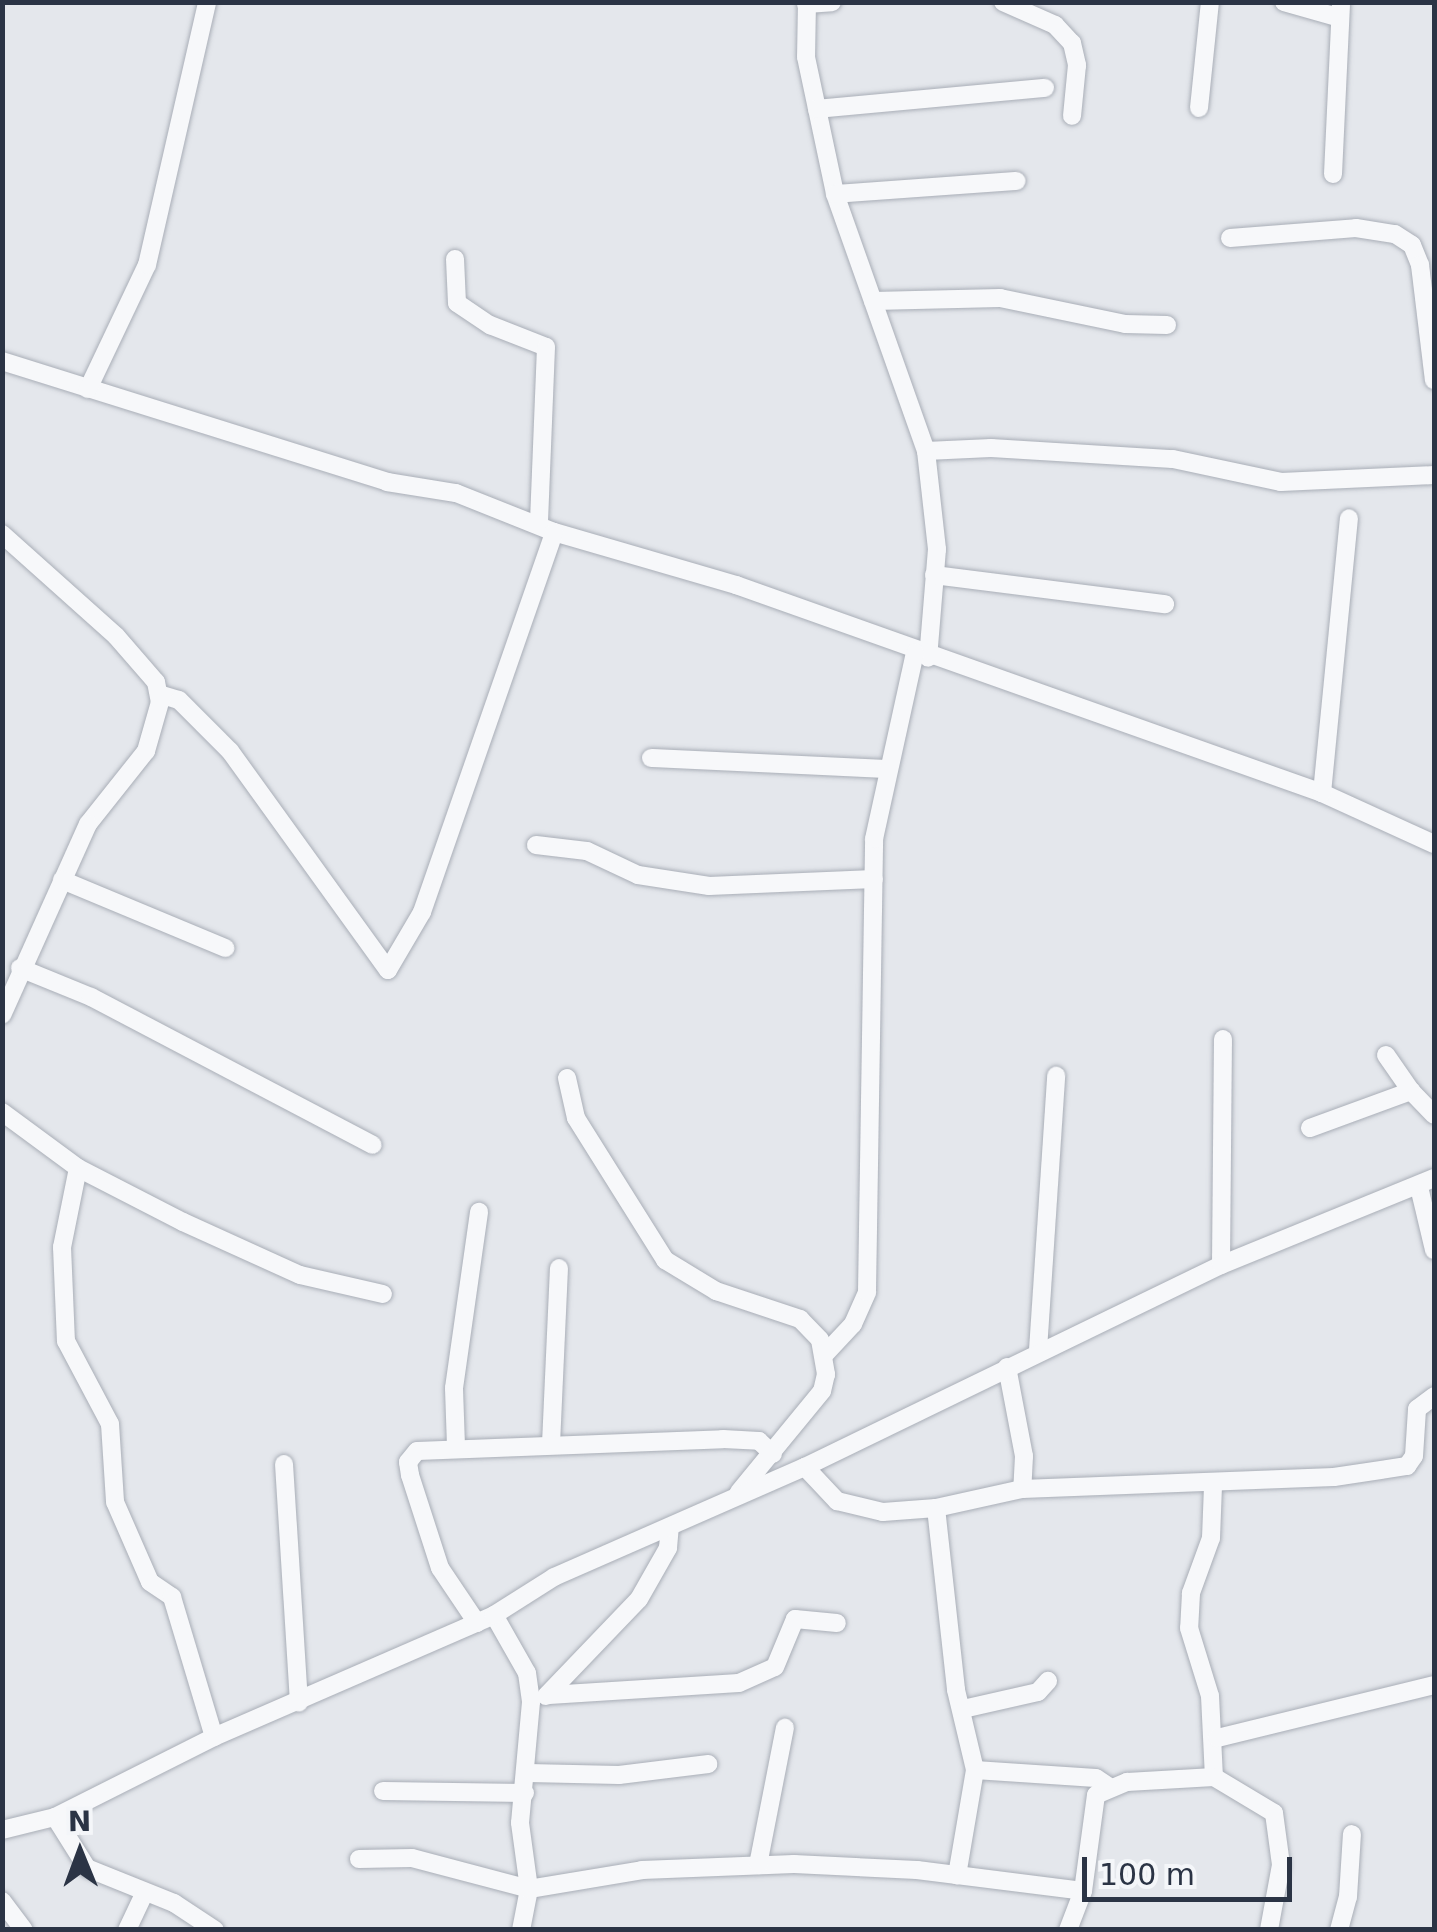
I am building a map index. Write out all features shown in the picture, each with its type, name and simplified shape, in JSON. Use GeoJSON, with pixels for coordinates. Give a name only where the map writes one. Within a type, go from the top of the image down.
{"type":"FeatureCollection","features":[{"type":"Feature","properties":{"kind":"street"},"geometry":{"type":"LineString","coordinates":[[88,389],[147,265],[207,2]]}},
{"type":"Feature","properties":{"kind":"street"},"geometry":{"type":"LineString","coordinates":[[824,1354],[853,1324],[866,1292],[874,839],[888,769],[921,655],[934,575],[926,452],[834,194],[806,57],[806,3],[832,2]]}},
{"type":"Feature","properties":{"kind":"street"},"geometry":{"type":"LineString","coordinates":[[1003,2],[1056,25],[1072,43],[1077,65],[1072,116]]}},
{"type":"Feature","properties":{"kind":"street"},"geometry":{"type":"LineString","coordinates":[[1200,108],[1210,2]]}},
{"type":"Feature","properties":{"kind":"street"},"geometry":{"type":"LineString","coordinates":[[1284,2],[1339,10],[1333,174]]}},
{"type":"Feature","properties":{"kind":"street"},"geometry":{"type":"LineString","coordinates":[[817,109],[1044,88]]}},
{"type":"Feature","properties":{"kind":"street"},"geometry":{"type":"LineString","coordinates":[[834,194],[1018,180]]}},
{"type":"Feature","properties":{"kind":"street"},"geometry":{"type":"LineString","coordinates":[[1230,238],[1356,228],[1395,234],[1412,245],[1420,265],[1434,380]]}},
{"type":"Feature","properties":{"kind":"street"},"geometry":{"type":"LineString","coordinates":[[2,534],[116,636],[159,694],[179,700],[230,751],[388,970],[422,912],[547,528],[548,353],[543,343],[490,326],[458,304],[455,258]]}},
{"type":"Feature","properties":{"kind":"street"},"geometry":{"type":"LineString","coordinates":[[874,302],[1000,298],[1167,326]]}},
{"type":"Feature","properties":{"kind":"street"},"geometry":{"type":"LineString","coordinates":[[2,361],[387,482],[456,493],[547,528],[736,585],[921,655],[1322,793],[1434,844]]}},
{"type":"Feature","properties":{"kind":"street"},"geometry":{"type":"LineString","coordinates":[[926,452],[992,448],[1173,459],[1281,482],[1434,475]]}},
{"type":"Feature","properties":{"kind":"street"},"geometry":{"type":"LineString","coordinates":[[1322,793],[1349,518]]}},
{"type":"Feature","properties":{"kind":"street"},"geometry":{"type":"LineString","coordinates":[[934,575],[1165,604]]}},
{"type":"Feature","properties":{"kind":"street"},"geometry":{"type":"LineString","coordinates":[[2,1016],[20,968],[88,824],[146,751],[159,694]]}},
{"type":"Feature","properties":{"kind":"street"},"geometry":{"type":"LineString","coordinates":[[650,758],[888,769]]}},
{"type":"Feature","properties":{"kind":"street"},"geometry":{"type":"LineString","coordinates":[[536,845],[587,851],[638,875],[709,886],[874,879]]}},
{"type":"Feature","properties":{"kind":"street"},"geometry":{"type":"LineString","coordinates":[[62,880],[225,948]]}},
{"type":"Feature","properties":{"kind":"street"},"geometry":{"type":"LineString","coordinates":[[20,968],[91,997],[373,1145]]}},
{"type":"Feature","properties":{"kind":"street"},"geometry":{"type":"LineString","coordinates":[[1220,1265],[1223,1039]]}},
{"type":"Feature","properties":{"kind":"street"},"geometry":{"type":"LineString","coordinates":[[1386,1056],[1411,1091],[1434,1114]]}},
{"type":"Feature","properties":{"kind":"street"},"geometry":{"type":"LineString","coordinates":[[1038,1350],[1036,1305],[1056,1076]]}},
{"type":"Feature","properties":{"kind":"street"},"geometry":{"type":"LineString","coordinates":[[567,1078],[576,1118],[665,1260],[716,1291],[800,1319],[824,1354],[822,1391],[732,1499]]}},
{"type":"Feature","properties":{"kind":"street"},"geometry":{"type":"LineString","coordinates":[[1310,1128],[1411,1091]]}},
{"type":"Feature","properties":{"kind":"street"},"geometry":{"type":"LineString","coordinates":[[2,1112],[78,1168],[300,1275],[383,1294]]}},
{"type":"Feature","properties":{"kind":"street"},"geometry":{"type":"LineString","coordinates":[[78,1168],[62,1247],[66,1341],[110,1424],[115,1502],[150,1582],[172,1597],[214,1737]]}},
{"type":"Feature","properties":{"kind":"street"},"geometry":{"type":"LineString","coordinates":[[3,1827],[54,1816],[214,1737],[300,1703],[486,1619],[554,1577],[805,1467],[1038,1350],[1220,1265],[1427,1183],[1434,1250]]}},
{"type":"Feature","properties":{"kind":"street"},"geometry":{"type":"LineString","coordinates":[[456,1446],[454,1388],[479,1212]]}},
{"type":"Feature","properties":{"kind":"street"},"geometry":{"type":"LineString","coordinates":[[550,1444],[559,1268]]}},
{"type":"Feature","properties":{"kind":"street"},"geometry":{"type":"LineString","coordinates":[[1007,1367],[1024,1456],[1022,1489]]}},
{"type":"Feature","properties":{"kind":"street"},"geometry":{"type":"LineString","coordinates":[[805,1467],[820,1489],[858,1509],[936,1508],[1022,1489],[1145,1480],[1213,1486],[1407,1466],[1414,1456],[1417,1409],[1434,1396]]}},
{"type":"Feature","properties":{"kind":"street"},"geometry":{"type":"LineString","coordinates":[[540,1699],[486,1619],[440,1568],[408,1462],[417,1451],[456,1446],[746,1440],[773,1454]]}},
{"type":"Feature","properties":{"kind":"street"},"geometry":{"type":"LineString","coordinates":[[284,1464],[300,1703]]}},
{"type":"Feature","properties":{"kind":"street"},"geometry":{"type":"LineString","coordinates":[[1213,1486],[1211,1538],[1191,1593],[1189,1628],[1216,1738],[1214,1778]]}},
{"type":"Feature","properties":{"kind":"street"},"geometry":{"type":"LineString","coordinates":[[936,1508],[948,1635],[975,1770],[957,1875]]}},
{"type":"Feature","properties":{"kind":"street"},"geometry":{"type":"LineString","coordinates":[[520,1930],[528,1889],[520,1823],[540,1699],[639,1599],[668,1548],[670,1528]]}},
{"type":"Feature","properties":{"kind":"street"},"geometry":{"type":"LineString","coordinates":[[540,1699],[739,1683],[775,1667],[795,1619],[837,1623]]}},
{"type":"Feature","properties":{"kind":"street"},"geometry":{"type":"LineString","coordinates":[[963,1710],[1038,1692],[1048,1681]]}},
{"type":"Feature","properties":{"kind":"street"},"geometry":{"type":"LineString","coordinates":[[1216,1738],[1434,1685]]}},
{"type":"Feature","properties":{"kind":"street"},"geometry":{"type":"LineString","coordinates":[[758,1865],[786,1728]]}},
{"type":"Feature","properties":{"kind":"street"},"geometry":{"type":"LineString","coordinates":[[528,1773],[619,1775],[708,1764]]}},
{"type":"Feature","properties":{"kind":"street"},"geometry":{"type":"LineString","coordinates":[[975,1770],[1096,1778],[1111,1788]]}},
{"type":"Feature","properties":{"kind":"street"},"geometry":{"type":"LineString","coordinates":[[1068,1930],[1071,1909],[1083,1891],[1096,1795],[1111,1788],[1214,1778],[1274,1813],[1281,1865],[1268,1930]]}},
{"type":"Feature","properties":{"kind":"street"},"geometry":{"type":"LineString","coordinates":[[383,1790],[525,1793]]}},
{"type":"Feature","properties":{"kind":"street"},"geometry":{"type":"LineString","coordinates":[[54,1816],[87,1868],[145,1892],[214,1930]]}},
{"type":"Feature","properties":{"kind":"street"},"geometry":{"type":"LineString","coordinates":[[1339,1930],[1348,1898],[1352,1834]]}},
{"type":"Feature","properties":{"kind":"street"},"geometry":{"type":"LineString","coordinates":[[359,1859],[412,1858],[528,1889],[642,1870],[758,1865],[957,1875],[1083,1891]]}},
{"type":"Feature","properties":{"kind":"street"},"geometry":{"type":"LineString","coordinates":[[127,1930],[145,1892]]}},
{"type":"Feature","properties":{"kind":"street"},"geometry":{"type":"LineString","coordinates":[[2,1901],[24,1930]]}}]}
